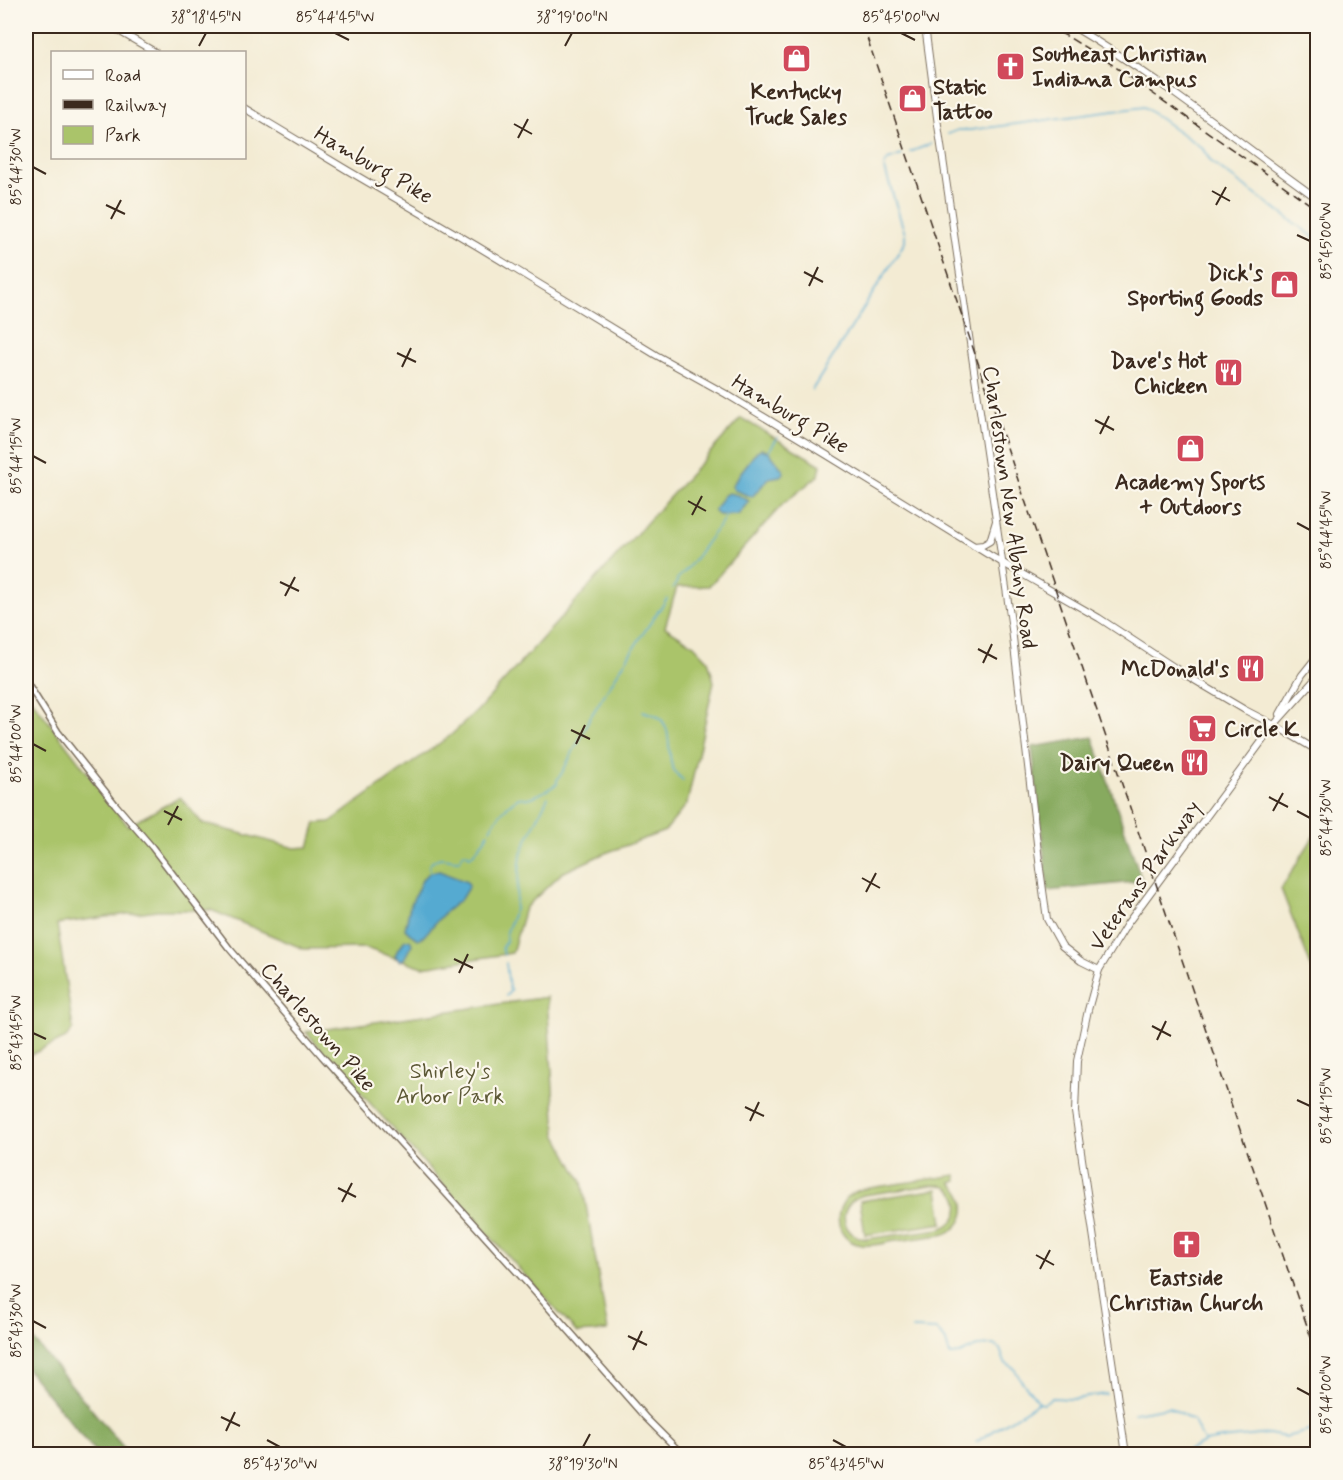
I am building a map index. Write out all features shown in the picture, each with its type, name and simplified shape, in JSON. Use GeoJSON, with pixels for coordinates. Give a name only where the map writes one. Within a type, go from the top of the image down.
{"type":"FeatureCollection","features":[{"type":"Feature","properties":{"kind":"main road"},"geometry":{"type":"LineString","coordinates":[[110,26],[153,51]]}},
{"type":"Feature","properties":{"kind":"main road","name":"Charlestown New Albany Road"},"geometry":{"type":"LineString","coordinates":[[925,26],[1012,629],[1047,919],[1062,946],[1081,961],[1099,970]]}},
{"type":"Feature","properties":{"kind":"main road"},"geometry":{"type":"LineString","coordinates":[[1072,26],[1114,51],[1176,94],[1317,199]]}},
{"type":"Feature","properties":{"kind":"main road","name":"Hamburg Pike"},"geometry":{"type":"LineString","coordinates":[[246,109],[656,355],[818,449],[974,546],[1099,618],[1186,675],[1317,752]]}},
{"type":"Feature","properties":{"kind":"main road"},"geometry":{"type":"LineString","coordinates":[[974,546],[990,541],[996,521]]}},
{"type":"Feature","properties":{"kind":"main road","name":"Veterans Parkway"},"geometry":{"type":"LineString","coordinates":[[1274,725],[1302,675],[1317,655]]}},
{"type":"Feature","properties":{"kind":"main road","name":"Veterans Parkway"},"geometry":{"type":"LineString","coordinates":[[1126,1455],[1075,1112],[1077,1061],[1088,1010],[1099,970],[1127,924],[1274,725],[1317,676]]}},
{"type":"Feature","properties":{"kind":"street","name":"Charlestown Pike"},"geometry":{"type":"LineString","coordinates":[[26,681],[58,732],[152,847],[229,948],[357,1095],[645,1417],[682,1455]]}},
{"type":"Feature","properties":{"kind":"green space"},"geometry":{"type":"Polygon","coordinates":[[[741,418],[821,465],[819,475],[783,504],[709,586],[677,587],[665,627],[694,645],[708,660],[714,682],[687,804],[665,831],[603,854],[562,873],[525,908],[512,953],[423,967],[365,948],[304,949],[211,910],[157,910],[57,924],[73,1029],[66,1038],[26,1057],[26,692],[128,826],[180,797],[202,823],[295,848],[309,847],[316,823],[330,822],[451,735],[477,711],[741,418]]]}},
{"type":"Feature","properties":{"kind":"green space"},"geometry":{"type":"Polygon","coordinates":[[[1093,737],[1142,881],[1048,891],[1032,747],[1093,737]]]}},
{"type":"Feature","properties":{"kind":"green space"},"geometry":{"type":"Polygon","coordinates":[[[1317,831],[1317,981],[1281,889],[1317,831]]]}},
{"type":"Feature","properties":{"kind":"green space","name":"Shirley's Arbor Park"},"geometry":{"type":"Polygon","coordinates":[[[547,997],[556,1134],[582,1182],[608,1331],[577,1333],[306,1032],[547,997]]]}},
{"type":"Feature","properties":{"kind":"green space"},"geometry":{"type":"Polygon","coordinates":[[[956,1175],[957,1181],[951,1183],[962,1197],[964,1212],[962,1220],[950,1231],[941,1235],[861,1245],[843,1235],[838,1217],[845,1200],[853,1193],[863,1189],[956,1175]],[[932,1185],[864,1195],[849,1204],[844,1218],[846,1225],[857,1236],[866,1239],[940,1229],[955,1218],[958,1210],[955,1195],[950,1189],[932,1185]]]}},
{"type":"Feature","properties":{"kind":"green space"},"geometry":{"type":"Polygon","coordinates":[[[938,1189],[943,1223],[865,1235],[860,1201],[938,1189]]]}},
{"type":"Feature","properties":{"kind":"green space"},"geometry":{"type":"Polygon","coordinates":[[[26,1331],[129,1454],[97,1454],[26,1368],[26,1331]]]}},
{"type":"Feature","properties":{"kind":"water"},"geometry":{"type":"Polygon","coordinates":[[[761,449],[769,452],[784,473],[769,478],[752,497],[734,490],[732,486],[741,472],[761,449]]]}},
{"type":"Feature","properties":{"kind":"water"},"geometry":{"type":"Polygon","coordinates":[[[728,493],[749,501],[738,515],[719,515],[714,511],[723,496],[728,493]]]}},
{"type":"Feature","properties":{"kind":"water"},"geometry":{"type":"Polygon","coordinates":[[[439,871],[467,882],[469,886],[461,899],[444,913],[424,936],[418,939],[405,929],[410,906],[423,878],[431,872],[439,871]]]}},
{"type":"Feature","properties":{"kind":"water"},"geometry":{"type":"Polygon","coordinates":[[[405,940],[410,940],[412,944],[404,959],[400,961],[395,956],[405,940]]]}},
{"type":"Feature","properties":{"kind":"waterway"},"geometry":{"type":"LineString","coordinates":[[948,134],[958,130],[1144,107],[1202,148],[1212,163],[1318,240]]}},
{"type":"Feature","properties":{"kind":"waterway"},"geometry":{"type":"LineString","coordinates":[[910,152],[931,144]]}},
{"type":"Feature","properties":{"kind":"waterway"},"geometry":{"type":"LineString","coordinates":[[812,390],[905,242],[905,234],[884,166],[888,160],[902,155]]}},
{"type":"Feature","properties":{"kind":"waterway"},"geometry":{"type":"LineString","coordinates":[[768,452],[778,437]]}},
{"type":"Feature","properties":{"kind":"waterway"},"geometry":{"type":"LineString","coordinates":[[673,588],[677,579],[685,572],[726,515]]}},
{"type":"Feature","properties":{"kind":"waterway"},"geometry":{"type":"LineString","coordinates":[[490,829],[515,800],[535,796],[557,784],[589,719],[667,599]]}},
{"type":"Feature","properties":{"kind":"waterway"},"geometry":{"type":"LineString","coordinates":[[643,711],[657,716],[666,727],[671,763],[673,769],[683,780]]}},
{"type":"Feature","properties":{"kind":"waterway"},"geometry":{"type":"LineString","coordinates":[[504,955],[502,947],[506,941],[515,909],[521,855],[548,797]]}},
{"type":"Feature","properties":{"kind":"waterway"},"geometry":{"type":"LineString","coordinates":[[430,872],[429,865],[437,859],[460,860],[465,853],[470,856],[473,854],[488,833]]}},
{"type":"Feature","properties":{"kind":"waterway"},"geometry":{"type":"LineString","coordinates":[[506,963],[511,990],[506,996]]}},
{"type":"Feature","properties":{"kind":"waterway"},"geometry":{"type":"LineString","coordinates":[[913,1329],[936,1330],[945,1339],[950,1355],[960,1354],[977,1346],[994,1345],[1000,1349],[1005,1363],[1014,1368],[1039,1402]]}},
{"type":"Feature","properties":{"kind":"waterway"},"geometry":{"type":"LineString","coordinates":[[976,1442],[1039,1402],[1044,1403],[1051,1398],[1075,1399],[1106,1394]]}},
{"type":"Feature","properties":{"kind":"waterway"},"geometry":{"type":"LineString","coordinates":[[1134,1413],[1169,1407],[1193,1420],[1204,1441]]}},
{"type":"Feature","properties":{"kind":"waterway"},"geometry":{"type":"LineString","coordinates":[[1175,1454],[1183,1453],[1205,1442],[1221,1439],[1269,1434],[1285,1437],[1313,1430],[1315,1429],[1312,1412],[1318,1410]]}},
{"type":"Feature","properties":{"kind":"railway"},"geometry":{"type":"LineString","coordinates":[[863,26],[1318,1358]]}},
{"type":"Feature","properties":{"kind":"railway"},"geometry":{"type":"LineString","coordinates":[[1047,26],[1104,59],[1318,210]]}},
{"type":"Feature","properties":{"kind":"place","name":"Kentucky Truck Sales"},"geometry":{"type":"Point","coordinates":[796,59]}},
{"type":"Feature","properties":{"kind":"place","name":"Southeast Christian Indiana Campus"},"geometry":{"type":"Point","coordinates":[1011,66]}},
{"type":"Feature","properties":{"kind":"place","name":"Static Tattoo"},"geometry":{"type":"Point","coordinates":[912,99]}},
{"type":"Feature","properties":{"kind":"place","name":"Dick's Sporting Goods"},"geometry":{"type":"Point","coordinates":[1284,285]}},
{"type":"Feature","properties":{"kind":"place","name":"Dave's Hot Chicken"},"geometry":{"type":"Point","coordinates":[1229,373]}},
{"type":"Feature","properties":{"kind":"place","name":"Academy Sports + Outdoors"},"geometry":{"type":"Point","coordinates":[1190,449]}},
{"type":"Feature","properties":{"kind":"place","name":"McDonald's"},"geometry":{"type":"Point","coordinates":[1250,668]}},
{"type":"Feature","properties":{"kind":"place","name":"Circle K"},"geometry":{"type":"Point","coordinates":[1203,728]}},
{"type":"Feature","properties":{"kind":"place","name":"Dairy Queen"},"geometry":{"type":"Point","coordinates":[1195,762]}},
{"type":"Feature","properties":{"kind":"place","name":"Eastside Christian Church"},"geometry":{"type":"Point","coordinates":[1186,1245]}}]}
